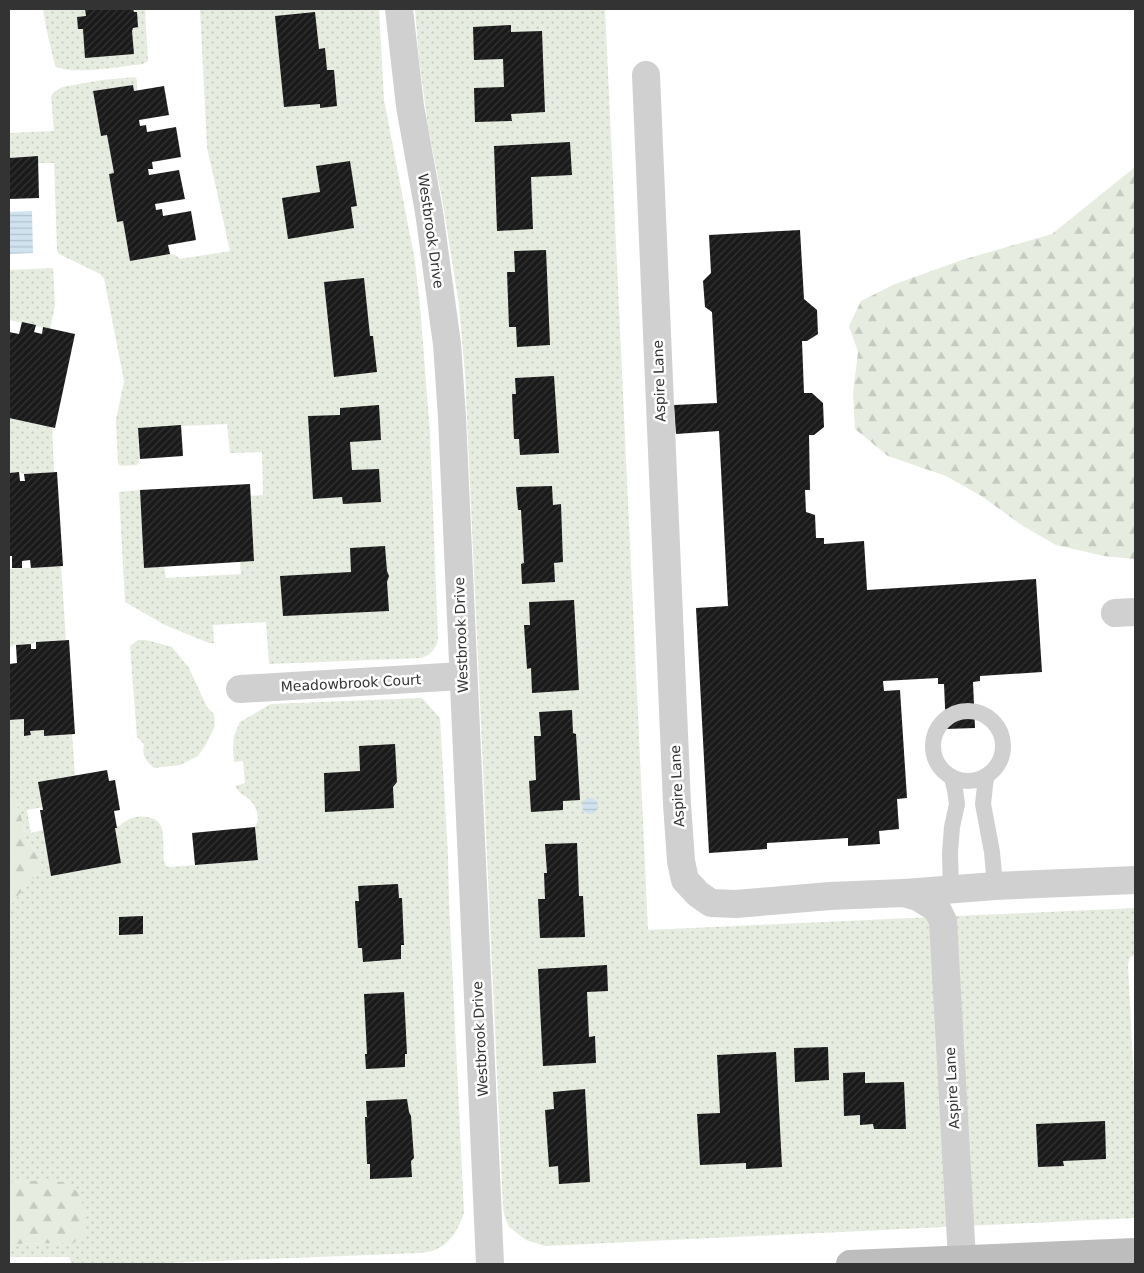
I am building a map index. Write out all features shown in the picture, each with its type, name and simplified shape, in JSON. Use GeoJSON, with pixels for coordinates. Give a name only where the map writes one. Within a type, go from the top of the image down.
{"type":"FeatureCollection","features":[{"type":"Feature","properties":{"kind":"main road"},"geometry":{"type":"LineString","coordinates":[[850,1264],[1135,1252]]}},
{"type":"Feature","properties":{"kind":"street","name":"Westbrook Drive"},"geometry":{"type":"LineString","coordinates":[[399,9],[410,106],[429,212],[447,344],[490,1264]]}},
{"type":"Feature","properties":{"kind":"street","name":"Aspire Lane"},"geometry":{"type":"LineString","coordinates":[[646,75],[677,804],[681,861],[686,880],[698,894],[711,904],[904,893],[918,897],[937,909],[943,920],[962,1259]]}},
{"type":"Feature","properties":{"kind":"street","name":"Meadowbrook Court"},"geometry":{"type":"LineString","coordinates":[[240,689],[462,676]]}},
{"type":"Feature","properties":{"kind":"street"},"geometry":{"type":"LineString","coordinates":[[904,893],[995,886],[1135,880]]}},
{"type":"Feature","properties":{"kind":"lane"},"geometry":{"type":"LineString","coordinates":[[971,711],[983,714],[992,720],[998,728],[1003,739],[1003,750],[994,770],[986,777],[964,782],[952,778],[942,771],[935,761],[932,749],[933,737],[938,726],[947,717],[958,712],[971,711]]}},
{"type":"Feature","properties":{"kind":"lane"},"geometry":{"type":"LineString","coordinates":[[986,777],[983,804],[992,852],[995,886]]}},
{"type":"Feature","properties":{"kind":"lane"},"geometry":{"type":"LineString","coordinates":[[951,890],[950,853],[952,828],[957,804],[952,778]]}},
{"type":"Feature","properties":{"kind":"green space"},"geometry":{"type":"Polygon","coordinates":[[[43,9],[145,9],[148,61],[143,64],[85,70],[63,69],[55,66],[43,9]]]}},
{"type":"Feature","properties":{"kind":"green space"},"geometry":{"type":"Polygon","coordinates":[[[200,9],[379,9],[384,100],[415,261],[430,433],[438,639],[436,646],[427,656],[421,658],[269,664],[266,622],[213,625],[214,643],[209,643],[165,625],[125,602],[119,492],[140,490],[144,568],[164,566],[166,578],[241,574],[240,562],[254,561],[251,496],[263,495],[262,452],[230,453],[227,424],[138,428],[139,462],[137,465],[121,466],[118,464],[116,420],[124,381],[104,278],[100,274],[59,254],[57,251],[54,163],[38,163],[37,156],[9,158],[9,133],[54,131],[51,96],[62,87],[102,80],[135,77],[137,80],[137,90],[134,91],[133,85],[93,92],[101,136],[107,135],[114,173],[109,174],[117,222],[123,221],[130,261],[170,254],[180,259],[230,251],[207,147],[200,9]]]}},
{"type":"Feature","properties":{"kind":"green space"},"geometry":{"type":"Polygon","coordinates":[[[415,9],[605,9],[648,930],[1135,908],[1135,955],[1130,957],[1128,964],[1135,1106],[1135,1218],[545,1246],[526,1240],[509,1227],[503,1206],[465,374],[459,305],[428,126],[419,59],[415,9]]]}},
{"type":"Feature","properties":{"kind":"green space"},"geometry":{"type":"Polygon","coordinates":[[[1135,167],[1135,559],[1104,556],[1056,545],[1023,526],[983,497],[946,476],[888,456],[855,429],[853,393],[858,352],[849,326],[861,301],[895,284],[962,260],[1052,234],[1135,167]]]}},
{"type":"Feature","properties":{"kind":"green space"},"geometry":{"type":"Polygon","coordinates":[[[53,268],[55,305],[50,329],[9,320],[9,270],[53,268]]]}},
{"type":"Feature","properties":{"kind":"green space"},"geometry":{"type":"Polygon","coordinates":[[[9,418],[52,427],[54,472],[9,473],[9,418]]]}},
{"type":"Feature","properties":{"kind":"green space"},"geometry":{"type":"Polygon","coordinates":[[[61,566],[66,640],[36,642],[9,647],[9,569],[61,566]]]}},
{"type":"Feature","properties":{"kind":"green space"},"geometry":{"type":"Polygon","coordinates":[[[138,640],[146,640],[172,647],[189,668],[207,707],[214,714],[215,726],[205,746],[198,756],[180,765],[154,768],[145,758],[143,752],[144,744],[137,737],[130,646],[138,640]]]}},
{"type":"Feature","properties":{"kind":"green space"},"geometry":{"type":"Polygon","coordinates":[[[422,698],[440,718],[464,1213],[454,1234],[441,1247],[433,1251],[419,1253],[138,1264],[72,1264],[69,1257],[9,1257],[9,1244],[74,1243],[42,1180],[9,1183],[9,906],[43,867],[26,838],[20,811],[9,797],[9,720],[24,719],[24,735],[30,735],[30,731],[44,730],[44,736],[72,734],[75,776],[43,807],[27,810],[31,833],[43,830],[51,876],[121,863],[115,828],[136,817],[154,819],[160,825],[163,833],[164,861],[166,866],[258,860],[255,827],[258,820],[257,812],[254,805],[235,786],[245,783],[243,761],[234,762],[233,750],[234,736],[240,722],[271,704],[422,698]]]}},
{"type":"Feature","properties":{"kind":"green space"},"geometry":{"type":"Polygon","coordinates":[[[9,797],[20,811],[26,838],[43,867],[9,906],[9,797]]]}},
{"type":"Feature","properties":{"kind":"green space"},"geometry":{"type":"Polygon","coordinates":[[[42,1180],[62,1182],[80,1193],[87,1223],[84,1233],[74,1243],[9,1244],[9,1183],[42,1180]]]}},
{"type":"Feature","properties":{"kind":"water"},"geometry":{"type":"Polygon","coordinates":[[[32,211],[33,253],[9,254],[9,212],[32,211]]]}},
{"type":"Feature","properties":{"kind":"water"},"geometry":{"type":"Polygon","coordinates":[[[587,798],[593,798],[598,803],[596,812],[587,814],[582,809],[582,803],[587,798]]]}},
{"type":"Feature","properties":{"kind":"building"},"geometry":{"type":"Polygon","coordinates":[[[85,9],[133,9],[134,12],[137,12],[138,27],[133,28],[132,31],[134,54],[85,58],[83,29],[78,29],[77,17],[86,16],[85,9]]]}},
{"type":"Feature","properties":{"kind":"building"},"geometry":{"type":"Polygon","coordinates":[[[315,12],[319,49],[325,48],[327,70],[334,70],[337,106],[320,108],[320,104],[284,107],[275,16],[315,12]]]}},
{"type":"Feature","properties":{"kind":"building"},"geometry":{"type":"Polygon","coordinates":[[[511,25],[511,32],[542,31],[545,112],[511,114],[512,121],[475,122],[474,88],[504,87],[503,59],[474,60],[473,27],[511,25]]]}},
{"type":"Feature","properties":{"kind":"building"},"geometry":{"type":"Polygon","coordinates":[[[133,85],[134,91],[164,86],[169,115],[139,120],[140,126],[146,125],[147,132],[176,127],[181,157],[152,162],[153,169],[148,169],[149,175],[179,170],[185,199],[155,204],[156,210],[162,209],[163,216],[191,211],[196,240],[168,245],[170,254],[130,261],[123,221],[117,222],[109,174],[114,173],[107,135],[101,136],[93,91],[133,85]]]}},
{"type":"Feature","properties":{"kind":"building"},"geometry":{"type":"Polygon","coordinates":[[[570,142],[572,175],[531,177],[533,229],[497,231],[494,146],[570,142]]]}},
{"type":"Feature","properties":{"kind":"building"},"geometry":{"type":"Polygon","coordinates":[[[38,156],[39,198],[9,199],[9,158],[38,156]]]}},
{"type":"Feature","properties":{"kind":"building"},"geometry":{"type":"Polygon","coordinates":[[[350,161],[357,206],[351,207],[354,228],[288,239],[282,198],[320,192],[316,166],[350,161]]]}},
{"type":"Feature","properties":{"kind":"building"},"geometry":{"type":"Polygon","coordinates":[[[800,230],[804,299],[817,310],[818,334],[807,341],[802,341],[804,393],[812,393],[823,403],[824,427],[814,435],[809,435],[810,490],[805,490],[806,512],[815,515],[816,538],[824,538],[824,544],[864,541],[867,590],[1036,579],[1042,672],[980,676],[980,681],[973,682],[975,728],[946,729],[944,684],[938,684],[938,678],[883,681],[884,691],[900,690],[907,798],[897,799],[899,829],[879,831],[880,844],[848,846],[848,838],[767,843],[767,849],[709,853],[696,608],[728,606],[719,431],[676,434],[674,405],[717,403],[712,312],[705,307],[703,281],[711,273],[709,235],[800,230]]]}},
{"type":"Feature","properties":{"kind":"building"},"geometry":{"type":"Polygon","coordinates":[[[546,250],[550,345],[517,347],[516,327],[509,327],[507,272],[515,272],[514,251],[546,250]]]}},
{"type":"Feature","properties":{"kind":"building"},"geometry":{"type":"Polygon","coordinates":[[[364,278],[370,336],[373,336],[377,372],[334,377],[324,282],[364,278]]]}},
{"type":"Feature","properties":{"kind":"building"},"geometry":{"type":"Polygon","coordinates":[[[22,322],[36,325],[34,332],[42,334],[43,327],[75,334],[55,428],[9,418],[9,332],[19,334],[22,322]]]}},
{"type":"Feature","properties":{"kind":"building"},"geometry":{"type":"Polygon","coordinates":[[[554,376],[559,453],[520,455],[519,439],[514,439],[512,394],[516,394],[515,378],[554,376]]]}},
{"type":"Feature","properties":{"kind":"building"},"geometry":{"type":"Polygon","coordinates":[[[379,405],[381,440],[350,442],[352,470],[379,469],[381,502],[343,504],[342,497],[313,499],[308,416],[340,415],[340,408],[379,405]]]}},
{"type":"Feature","properties":{"kind":"building"},"geometry":{"type":"Polygon","coordinates":[[[181,425],[183,456],[140,459],[138,428],[181,425]]]}},
{"type":"Feature","properties":{"kind":"building"},"geometry":{"type":"Polygon","coordinates":[[[19,472],[20,481],[25,481],[24,474],[57,472],[63,566],[31,568],[30,560],[22,561],[22,568],[12,568],[12,556],[9,556],[9,473],[19,472]]]}},
{"type":"Feature","properties":{"kind":"building"},"geometry":{"type":"Polygon","coordinates":[[[250,484],[254,561],[144,568],[140,490],[250,484]]]}},
{"type":"Feature","properties":{"kind":"building"},"geometry":{"type":"Polygon","coordinates":[[[552,486],[553,505],[561,504],[563,562],[554,563],[555,582],[522,584],[521,564],[524,563],[521,510],[518,510],[516,487],[552,486]]]}},
{"type":"Feature","properties":{"kind":"building"},"geometry":{"type":"Polygon","coordinates":[[[385,546],[389,576],[387,582],[389,611],[283,616],[280,576],[351,572],[350,548],[385,546]]]}},
{"type":"Feature","properties":{"kind":"building"},"geometry":{"type":"Polygon","coordinates":[[[574,600],[579,690],[532,693],[531,668],[527,669],[524,625],[530,625],[529,602],[574,600]]]}},
{"type":"Feature","properties":{"kind":"building"},"geometry":{"type":"Polygon","coordinates":[[[69,640],[75,734],[44,736],[44,730],[30,731],[31,735],[24,736],[24,719],[9,720],[9,664],[17,663],[16,645],[31,644],[31,649],[36,649],[36,642],[69,640]]]}},
{"type":"Feature","properties":{"kind":"building"},"geometry":{"type":"Polygon","coordinates":[[[572,710],[573,733],[576,734],[580,800],[563,801],[563,810],[531,812],[529,781],[536,780],[534,736],[541,736],[539,712],[572,710]]]}},
{"type":"Feature","properties":{"kind":"building"},"geometry":{"type":"Polygon","coordinates":[[[395,744],[397,782],[393,787],[394,808],[325,812],[324,773],[360,771],[359,746],[395,744]]]}},
{"type":"Feature","properties":{"kind":"building"},"geometry":{"type":"Polygon","coordinates":[[[107,770],[109,781],[115,780],[120,810],[114,811],[121,863],[51,876],[40,810],[43,810],[38,782],[107,770]]]}},
{"type":"Feature","properties":{"kind":"building"},"geometry":{"type":"Polygon","coordinates":[[[255,827],[258,860],[195,865],[192,833],[255,827]]]}},
{"type":"Feature","properties":{"kind":"building"},"geometry":{"type":"Polygon","coordinates":[[[577,843],[579,896],[583,896],[585,937],[540,938],[538,899],[545,899],[544,873],[547,873],[545,844],[577,843]]]}},
{"type":"Feature","properties":{"kind":"building"},"geometry":{"type":"Polygon","coordinates":[[[398,884],[399,898],[402,898],[404,945],[401,945],[401,959],[363,962],[362,948],[358,948],[355,901],[359,901],[358,886],[398,884]]]}},
{"type":"Feature","properties":{"kind":"building"},"geometry":{"type":"Polygon","coordinates":[[[143,916],[143,934],[119,935],[119,917],[143,916]]]}},
{"type":"Feature","properties":{"kind":"building"},"geometry":{"type":"Polygon","coordinates":[[[607,965],[608,991],[587,992],[589,1037],[595,1036],[596,1063],[543,1066],[538,969],[607,965]]]}},
{"type":"Feature","properties":{"kind":"building"},"geometry":{"type":"Polygon","coordinates":[[[404,992],[407,1054],[405,1054],[405,1067],[366,1069],[364,994],[404,992]]]}},
{"type":"Feature","properties":{"kind":"building"},"geometry":{"type":"Polygon","coordinates":[[[828,1047],[829,1080],[795,1082],[794,1048],[828,1047]]]}},
{"type":"Feature","properties":{"kind":"building"},"geometry":{"type":"Polygon","coordinates":[[[776,1052],[782,1167],[746,1169],[746,1163],[700,1165],[697,1114],[720,1113],[717,1055],[776,1052]]]}},
{"type":"Feature","properties":{"kind":"building"},"geometry":{"type":"Polygon","coordinates":[[[865,1072],[865,1083],[904,1082],[906,1129],[874,1129],[873,1124],[860,1125],[860,1115],[844,1116],[843,1073],[865,1072]]]}},
{"type":"Feature","properties":{"kind":"building"},"geometry":{"type":"Polygon","coordinates":[[[585,1089],[590,1182],[559,1184],[558,1166],[549,1167],[545,1110],[554,1109],[553,1092],[585,1089]]]}},
{"type":"Feature","properties":{"kind":"building"},"geometry":{"type":"Polygon","coordinates":[[[407,1099],[411,1116],[414,1158],[411,1161],[412,1177],[370,1179],[370,1164],[367,1164],[366,1101],[407,1099]]]}},
{"type":"Feature","properties":{"kind":"building"},"geometry":{"type":"Polygon","coordinates":[[[1105,1121],[1106,1159],[1063,1161],[1064,1166],[1038,1167],[1036,1124],[1105,1121]]]}}]}
